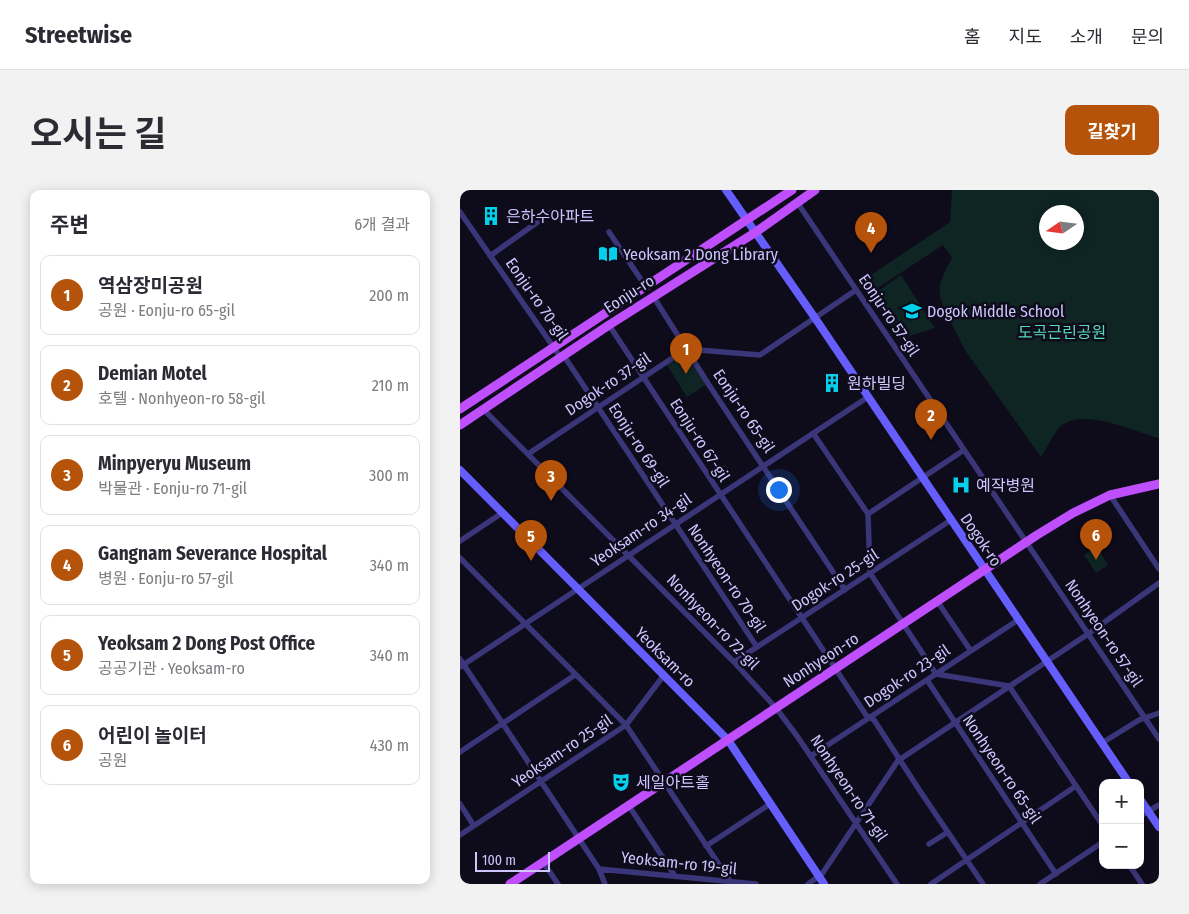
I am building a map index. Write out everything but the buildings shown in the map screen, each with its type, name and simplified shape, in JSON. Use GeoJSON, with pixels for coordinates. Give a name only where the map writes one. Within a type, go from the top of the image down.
{"type":"FeatureCollection","features":[{"type":"Feature","properties":{"kind":"main road","name":"Dogok-ro"},"geometry":{"type":"LineString","coordinates":[[726,190],[815,318],[1126,779]]}},
{"type":"Feature","properties":{"kind":"main road","name":"Eonju-ro"},"geometry":{"type":"LineString","coordinates":[[460,409],[792,190]]}},
{"type":"Feature","properties":{"kind":"main road","name":"Eonju-ro"},"geometry":{"type":"LineString","coordinates":[[460,425],[609,324],[756,232],[815,190]]}},
{"type":"Feature","properties":{"kind":"main road","name":"Yeoksam-ro"},"geometry":{"type":"LineString","coordinates":[[460,470],[728,740],[821,879]]}},
{"type":"Feature","properties":{"kind":"main road","name":"Nonhyeon-ro"},"geometry":{"type":"LineString","coordinates":[[510,884],[1025,542],[1073,513],[1110,495],[1159,484]]}},
{"type":"Feature","properties":{"kind":"main road"},"geometry":{"type":"LineString","coordinates":[[1144,806],[1159,827]]}},
{"type":"Feature","properties":{"kind":"street","name":"Eonju-ro 57-gil"},"geometry":{"type":"LineString","coordinates":[[797,202],[964,450]]}},
{"type":"Feature","properties":{"kind":"street","name":"Eonju-ro 70-gil"},"geometry":{"type":"LineString","coordinates":[[460,212],[562,357]]}},
{"type":"Feature","properties":{"kind":"street","name":"Eonju-ro 70-gil"},"geometry":{"type":"LineString","coordinates":[[490,256],[553,212]]}},
{"type":"Feature","properties":{"kind":"street"},"geometry":{"type":"LineString","coordinates":[[608,232],[646,287]]}},
{"type":"Feature","properties":{"kind":"street"},"geometry":{"type":"LineString","coordinates":[[686,349],[760,355],[856,290]]}},
{"type":"Feature","properties":{"kind":"street","name":"Eonju-ro 65-gil"},"geometry":{"type":"LineString","coordinates":[[653,296],[846,590]]}},
{"type":"Feature","properties":{"kind":"street","name":"Eonju-ro 67-gil"},"geometry":{"type":"LineString","coordinates":[[609,324],[866,715],[874,720],[983,884]]}},
{"type":"Feature","properties":{"kind":"street","name":"Dogok-ro 37-gil"},"geometry":{"type":"LineString","coordinates":[[528,454],[686,349]]}},
{"type":"Feature","properties":{"kind":"street","name":"Eonju-ro 69-gil"},"geometry":{"type":"LineString","coordinates":[[562,357],[675,525]]}},
{"type":"Feature","properties":{"kind":"street","name":"Yeoksam-ro 34-gil"},"geometry":{"type":"LineString","coordinates":[[461,664],[629,556],[868,397]]}},
{"type":"Feature","properties":{"kind":"street","name":"Nonhyeon-ro 72-gil"},"geometry":{"type":"LineString","coordinates":[[484,410],[734,662],[776,708]]}},
{"type":"Feature","properties":{"kind":"street"},"geometry":{"type":"LineString","coordinates":[[813,433],[868,514],[870,573],[936,674],[1009,686],[1102,824]]}},
{"type":"Feature","properties":{"kind":"street"},"geometry":{"type":"LineString","coordinates":[[868,514],[964,450]]}},
{"type":"Feature","properties":{"kind":"street","name":"Nonhyeon-ro 57-gil"},"geometry":{"type":"LineString","coordinates":[[964,450],[1159,739]]}},
{"type":"Feature","properties":{"kind":"street"},"geometry":{"type":"LineString","coordinates":[[1110,495],[1159,569]]}},
{"type":"Feature","properties":{"kind":"street"},"geometry":{"type":"LineString","coordinates":[[460,542],[502,513]]}},
{"type":"Feature","properties":{"kind":"street","name":"Dogok-ro 25-gil"},"geometry":{"type":"LineString","coordinates":[[734,662],[951,520]]}},
{"type":"Feature","properties":{"kind":"street","name":"Nonhyeon-ro 70-gil"},"geometry":{"type":"LineString","coordinates":[[675,525],[757,647]]}},
{"type":"Feature","properties":{"kind":"street"},"geometry":{"type":"LineString","coordinates":[[460,558],[626,725],[730,883]]}},
{"type":"Feature","properties":{"kind":"street"},"geometry":{"type":"LineString","coordinates":[[808,884],[821,879],[856,822],[899,759],[1088,634],[1159,583]]}},
{"type":"Feature","properties":{"kind":"street"},"geometry":{"type":"LineString","coordinates":[[937,601],[971,651]]}},
{"type":"Feature","properties":{"kind":"street","name":"Dogok-ro 23-gil"},"geometry":{"type":"LineString","coordinates":[[811,756],[1018,620]]}},
{"type":"Feature","properties":{"kind":"street"},"geometry":{"type":"LineString","coordinates":[[461,664],[599,869],[605,884]]}},
{"type":"Feature","properties":{"kind":"street"},"geometry":{"type":"LineString","coordinates":[[460,752],[575,675]]}},
{"type":"Feature","properties":{"kind":"street","name":"Yeoksam-ro 25-gil"},"geometry":{"type":"LineString","coordinates":[[460,835],[626,725],[664,675]]}},
{"type":"Feature","properties":{"kind":"street","name":"Nonhyeon-ro 65-gil"},"geometry":{"type":"LineString","coordinates":[[927,680],[1056,874]]}},
{"type":"Feature","properties":{"kind":"street","name":"Nonhyeon-ro 71-gil"},"geometry":{"type":"LineString","coordinates":[[776,708],[811,756],[897,884]]}},
{"type":"Feature","properties":{"kind":"street"},"geometry":{"type":"LineString","coordinates":[[1102,743],[1144,717],[1159,713]]}},
{"type":"Feature","properties":{"kind":"street"},"geometry":{"type":"LineString","coordinates":[[931,884],[1076,786]]}},
{"type":"Feature","properties":{"kind":"street"},"geometry":{"type":"LineString","coordinates":[[460,804],[474,826]]}},
{"type":"Feature","properties":{"kind":"street"},"geometry":{"type":"LineString","coordinates":[[706,846],[770,804]]}},
{"type":"Feature","properties":{"kind":"street"},"geometry":{"type":"LineString","coordinates":[[1144,814],[1159,805]]}},
{"type":"Feature","properties":{"kind":"street"},"geometry":{"type":"LineString","coordinates":[[629,806],[675,876]]}},
{"type":"Feature","properties":{"kind":"street"},"geometry":{"type":"LineString","coordinates":[[929,844],[948,832]]}},
{"type":"Feature","properties":{"kind":"street"},"geometry":{"type":"LineString","coordinates":[[1040,884],[1099,845]]}},
{"type":"Feature","properties":{"kind":"street"},"geometry":{"type":"LineString","coordinates":[[543,862],[558,884]]}},
{"type":"Feature","properties":{"kind":"street","name":"Yeoksam-ro 19-gil"},"geometry":{"type":"LineString","coordinates":[[599,869],[756,884]]}},
{"type":"Feature","properties":{"kind":"street"},"geometry":{"type":"LineString","coordinates":[[1132,869],[1142,884]]}},
{"type":"Feature","properties":{"kind":"green space","name":"도곡근린공원"},"geometry":{"type":"Polygon","coordinates":[[[952,190],[1159,190],[1159,438],[1108,422],[1081,419],[1069,421],[1060,427],[1041,457],[967,353],[947,314],[941,299],[940,285],[952,258],[943,245],[867,295],[859,283],[950,222],[952,190]]]}},
{"type":"Feature","properties":{"kind":"green space"},"geometry":{"type":"Polygon","coordinates":[[[901,275],[935,328],[900,339],[871,296],[901,275]]]}},
{"type":"Feature","properties":{"kind":"green space"},"geometry":{"type":"Polygon","coordinates":[[[684,353],[707,384],[687,397],[667,365],[684,353]]]}},
{"type":"Feature","properties":{"kind":"green space"},"geometry":{"type":"Polygon","coordinates":[[[1097,547],[1108,565],[1096,573],[1084,555],[1097,547]]]}},
{"type":"Feature","properties":{"kind":"place","name":"은하수아파트"},"geometry":{"type":"Point","coordinates":[491,216]}},
{"type":"Feature","properties":{"kind":"place","name":"Gangnam Severance Hospital"},"geometry":{"type":"Point","coordinates":[871,253]}},
{"type":"Feature","properties":{"kind":"place","name":"Yeoksam 2 Dong Library"},"geometry":{"type":"Point","coordinates":[608,254]}},
{"type":"Feature","properties":{"kind":"place","name":"Dogok Middle School"},"geometry":{"type":"Point","coordinates":[912,311]}},
{"type":"Feature","properties":{"kind":"place","name":"역삼장미공원"},"geometry":{"type":"Point","coordinates":[686,374]}},
{"type":"Feature","properties":{"kind":"place","name":"원하빌딩"},"geometry":{"type":"Point","coordinates":[832,383]}},
{"type":"Feature","properties":{"kind":"place","name":"Demian Motel"},"geometry":{"type":"Point","coordinates":[931,440]}},
{"type":"Feature","properties":{"kind":"place","name":"예작병원"},"geometry":{"type":"Point","coordinates":[961,485]}},
{"type":"Feature","properties":{"kind":"place","name":"Minpyeryu Museum"},"geometry":{"type":"Point","coordinates":[551,501]}},
{"type":"Feature","properties":{"kind":"place","name":"어린이 놀이터"},"geometry":{"type":"Point","coordinates":[1096,560]}},
{"type":"Feature","properties":{"kind":"place","name":"Yeoksam 2 Dong Post Office"},"geometry":{"type":"Point","coordinates":[531,561]}},
{"type":"Feature","properties":{"kind":"place","name":"세일아트홀"},"geometry":{"type":"Point","coordinates":[621,782]}}]}
